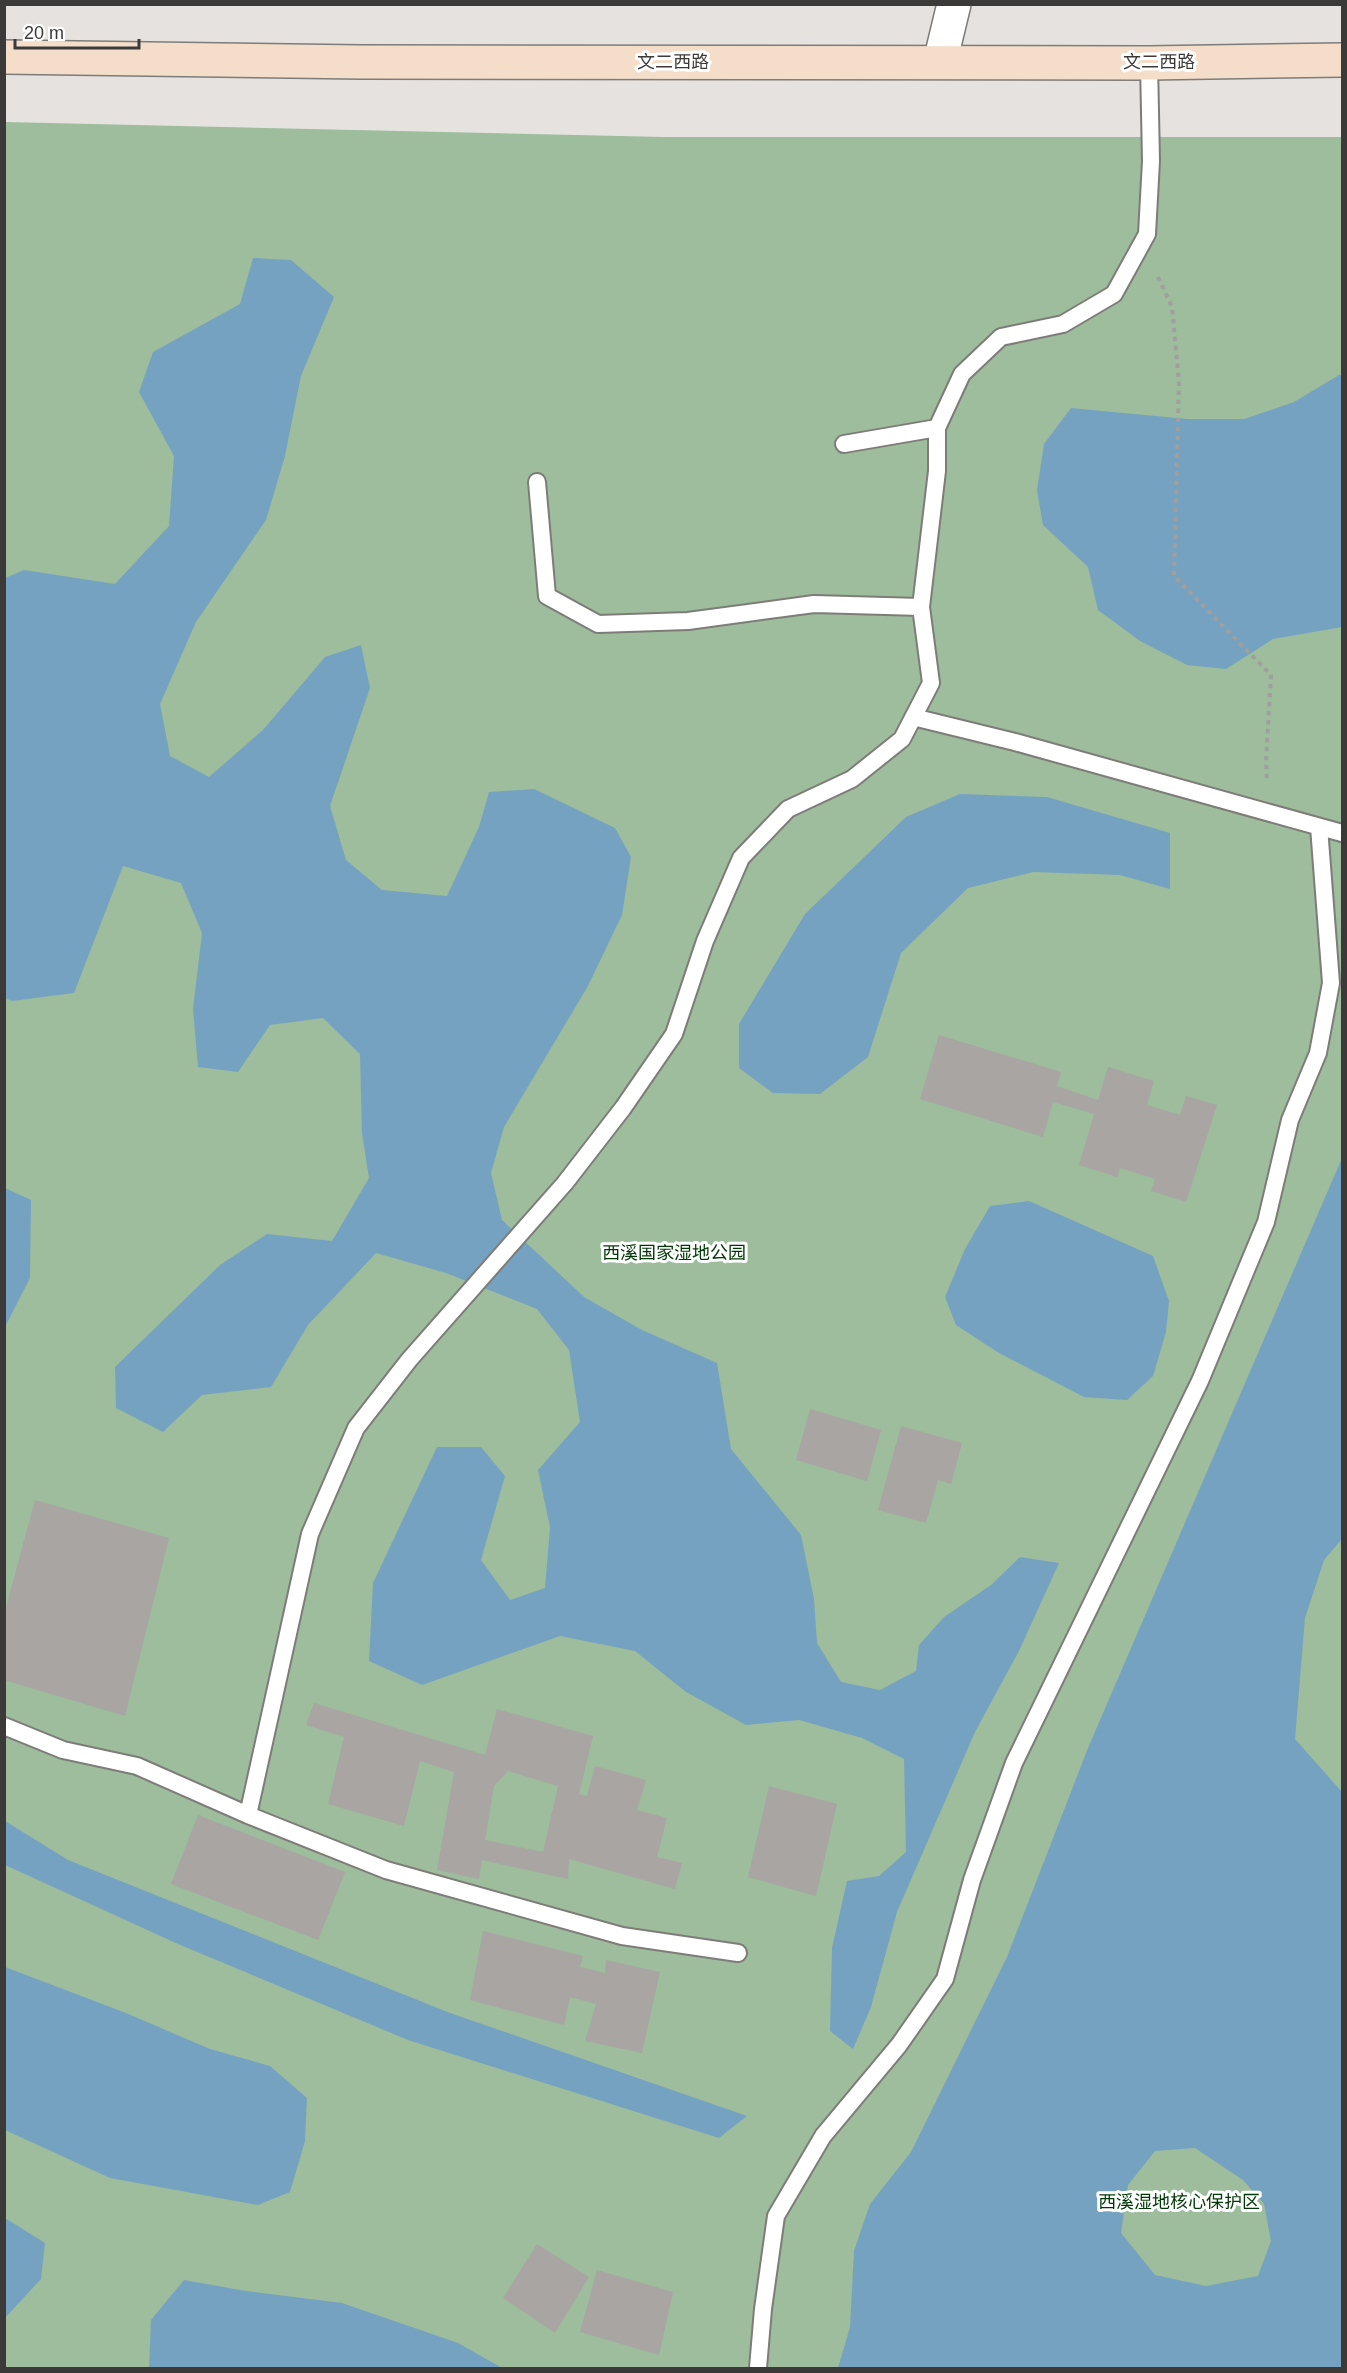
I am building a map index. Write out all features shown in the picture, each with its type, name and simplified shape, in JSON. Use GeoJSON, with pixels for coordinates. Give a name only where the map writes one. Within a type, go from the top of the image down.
{"type":"FeatureCollection","features":[{"type":"Feature","properties":{"kind":"main road","name":"文二西路"},"geometry":{"type":"LineString","coordinates":[[4,57],[361,62],[1149,63],[1342,60]]}},
{"type":"Feature","properties":{"kind":"street"},"geometry":{"type":"LineString","coordinates":[[940,62],[954,4]]}},
{"type":"Feature","properties":{"kind":"lane"},"geometry":{"type":"LineString","coordinates":[[248,1815],[310,1534],[356,1428],[409,1360],[565,1183],[674,1034],[705,941],[741,858],[788,810],[852,779],[902,739],[931,683],[921,608],[937,471],[937,428],[962,374],[1001,337],[1063,324],[1114,294],[1146,234],[1151,161],[1149,63]]}},
{"type":"Feature","properties":{"kind":"lane"},"geometry":{"type":"LineString","coordinates":[[844,444],[937,428]]}},
{"type":"Feature","properties":{"kind":"lane"},"geometry":{"type":"LineString","coordinates":[[537,482],[548,596],[598,624],[688,621],[814,604],[921,608]]}},
{"type":"Feature","properties":{"kind":"lane"},"geometry":{"type":"LineString","coordinates":[[913,717],[1015,742],[1342,833]]}},
{"type":"Feature","properties":{"kind":"lane"},"geometry":{"type":"LineString","coordinates":[[758,2368],[763,2309],[776,2216],[823,2136],[899,2046],[945,1979],[972,1880],[1014,1763],[1200,1381],[1266,1222],[1290,1120],[1318,1053],[1331,983],[1319,827]]}},
{"type":"Feature","properties":{"kind":"lane"},"geometry":{"type":"LineString","coordinates":[[4,1726],[63,1750],[137,1766],[248,1815],[386,1870],[622,1936],[738,1953]]}},
{"type":"Feature","properties":{"kind":"path"},"geometry":{"type":"LineString","coordinates":[[1141,244],[1172,307],[1179,383],[1174,576],[1271,675],[1266,761],[1269,812]]}},
{"type":"Feature","properties":{"kind":"green space","name":"西溪国家湿地公园"},"geometry":{"type":"Polygon","coordinates":[[[5,122],[664,137],[1342,137],[1342,2368],[5,2368],[5,122]]]}},
{"type":"Feature","properties":{"kind":"water"},"geometry":{"type":"Polygon","coordinates":[[[253,258],[291,260],[334,297],[301,376],[285,456],[266,520],[196,622],[160,704],[170,756],[209,777],[263,730],[325,657],[361,645],[370,688],[330,806],[346,860],[382,890],[447,896],[479,827],[489,792],[534,789],[615,828],[631,857],[622,915],[588,986],[504,1127],[491,1173],[502,1220],[584,1297],[642,1330],[717,1363],[731,1449],[801,1535],[814,1599],[817,1643],[841,1682],[880,1690],[916,1671],[919,1645],[944,1617],[991,1585],[1020,1557],[1059,1563],[1019,1651],[975,1732],[897,1912],[871,2007],[853,2049],[830,2031],[832,1948],[847,1881],[879,1876],[906,1852],[904,1759],[862,1738],[799,1720],[746,1725],[686,1692],[635,1651],[560,1636],[422,1685],[369,1661],[373,1583],[437,1447],[481,1447],[505,1476],[481,1560],[510,1600],[545,1588],[550,1527],[538,1470],[580,1422],[569,1350],[537,1309],[446,1273],[376,1253],[308,1325],[271,1387],[202,1395],[163,1432],[116,1408],[115,1367],[220,1265],[267,1234],[332,1241],[369,1178],[362,1133],[360,1054],[323,1018],[270,1025],[238,1072],[198,1067],[193,1009],[202,933],[181,883],[123,866],[74,993],[12,1001],[5,998],[5,578],[24,570],[115,584],[169,526],[174,456],[139,392],[153,352],[240,304],[253,258]]]}},
{"type":"Feature","properties":{"kind":"water"},"geometry":{"type":"Polygon","coordinates":[[[1342,375],[1342,627],[1273,639],[1226,669],[1187,665],[1140,641],[1098,610],[1088,567],[1043,525],[1037,490],[1044,444],[1071,408],[1187,419],[1244,419],[1294,402],[1342,375]]]}},
{"type":"Feature","properties":{"kind":"water"},"geometry":{"type":"Polygon","coordinates":[[[960,794],[1047,797],[1170,833],[1170,889],[1120,875],[1033,872],[968,888],[901,953],[868,1057],[820,1094],[773,1093],[739,1068],[739,1024],[805,914],[906,817],[960,794]]]}},
{"type":"Feature","properties":{"kind":"water","name":"西溪湿地核心保护区"},"geometry":{"type":"Polygon","coordinates":[[[1342,1158],[1342,1539],[1324,1560],[1305,1618],[1295,1739],[1342,1792],[1342,2368],[838,2368],[850,2327],[854,2251],[870,2204],[911,2152],[1007,1957],[1088,1748],[1342,1158]],[[1195,2148],[1155,2151],[1128,2185],[1121,2233],[1155,2275],[1206,2286],[1258,2276],[1271,2241],[1264,2204],[1243,2180],[1195,2148]]]}},
{"type":"Feature","properties":{"kind":"water"},"geometry":{"type":"Polygon","coordinates":[[[5,1188],[31,1200],[30,1278],[5,1327],[5,1188]]]}},
{"type":"Feature","properties":{"kind":"water"},"geometry":{"type":"Polygon","coordinates":[[[1029,1201],[1153,1256],[1169,1301],[1166,1332],[1153,1376],[1127,1400],[1084,1397],[999,1353],[956,1325],[945,1297],[965,1249],[990,1206],[1029,1201]]]}},
{"type":"Feature","properties":{"kind":"water"},"geometry":{"type":"Polygon","coordinates":[[[5,1821],[68,1860],[450,2013],[747,2116],[719,2138],[408,2040],[178,1944],[5,1865],[5,1821]]]}},
{"type":"Feature","properties":{"kind":"water"},"geometry":{"type":"Polygon","coordinates":[[[5,1967],[126,2013],[210,2049],[270,2066],[307,2098],[305,2141],[290,2192],[258,2205],[110,2178],[5,2130],[5,1967]]]}},
{"type":"Feature","properties":{"kind":"water"},"geometry":{"type":"Polygon","coordinates":[[[5,2218],[45,2243],[41,2279],[5,2318],[5,2218]]]}},
{"type":"Feature","properties":{"kind":"water"},"geometry":{"type":"Polygon","coordinates":[[[184,2280],[246,2291],[342,2303],[458,2343],[502,2368],[149,2368],[151,2320],[184,2280]]]}},
{"type":"Feature","properties":{"kind":"building"},"geometry":{"type":"Polygon","coordinates":[[[939,1035],[1061,1072],[1057,1086],[1098,1100],[1108,1067],[1154,1081],[1147,1105],[1180,1115],[1186,1096],[1217,1105],[1186,1202],[1151,1191],[1155,1179],[1120,1168],[1117,1177],[1079,1165],[1094,1114],[1053,1102],[1043,1137],[920,1099],[939,1035]]]}},
{"type":"Feature","properties":{"kind":"building"},"geometry":{"type":"Polygon","coordinates":[[[810,1409],[881,1430],[867,1481],[796,1460],[810,1409]]]}},
{"type":"Feature","properties":{"kind":"building"},"geometry":{"type":"Polygon","coordinates":[[[901,1426],[962,1443],[951,1484],[938,1480],[926,1523],[878,1510],[901,1426]]]}},
{"type":"Feature","properties":{"kind":"building"},"geometry":{"type":"Polygon","coordinates":[[[35,1500],[169,1538],[125,1716],[4,1680],[4,1615],[35,1500]]]}},
{"type":"Feature","properties":{"kind":"building"},"geometry":{"type":"Polygon","coordinates":[[[314,1703],[485,1755],[497,1709],[593,1736],[579,1794],[587,1796],[595,1766],[646,1780],[637,1810],[667,1818],[657,1857],[682,1863],[675,1889],[569,1859],[568,1879],[482,1860],[479,1879],[437,1870],[454,1772],[420,1761],[404,1826],[328,1804],[344,1737],[306,1725],[314,1703]],[[508,1771],[494,1786],[485,1840],[543,1852],[558,1786],[508,1771]]]}},
{"type":"Feature","properties":{"kind":"building"},"geometry":{"type":"Polygon","coordinates":[[[769,1786],[837,1804],[816,1896],[748,1877],[769,1786]]]}},
{"type":"Feature","properties":{"kind":"building"},"geometry":{"type":"Polygon","coordinates":[[[198,1815],[345,1872],[318,1940],[171,1884],[198,1815]]]}},
{"type":"Feature","properties":{"kind":"building"},"geometry":{"type":"Polygon","coordinates":[[[483,1931],[583,1956],[580,1967],[605,1973],[606,1960],[660,1972],[642,2053],[585,2041],[596,2004],[570,1997],[564,2025],[470,2000],[483,1931]]]}},
{"type":"Feature","properties":{"kind":"building"},"geometry":{"type":"Polygon","coordinates":[[[537,2244],[589,2277],[555,2333],[503,2298],[537,2244]]]}},
{"type":"Feature","properties":{"kind":"building"},"geometry":{"type":"Polygon","coordinates":[[[597,2270],[673,2292],[659,2355],[580,2332],[597,2270]]]}}]}
